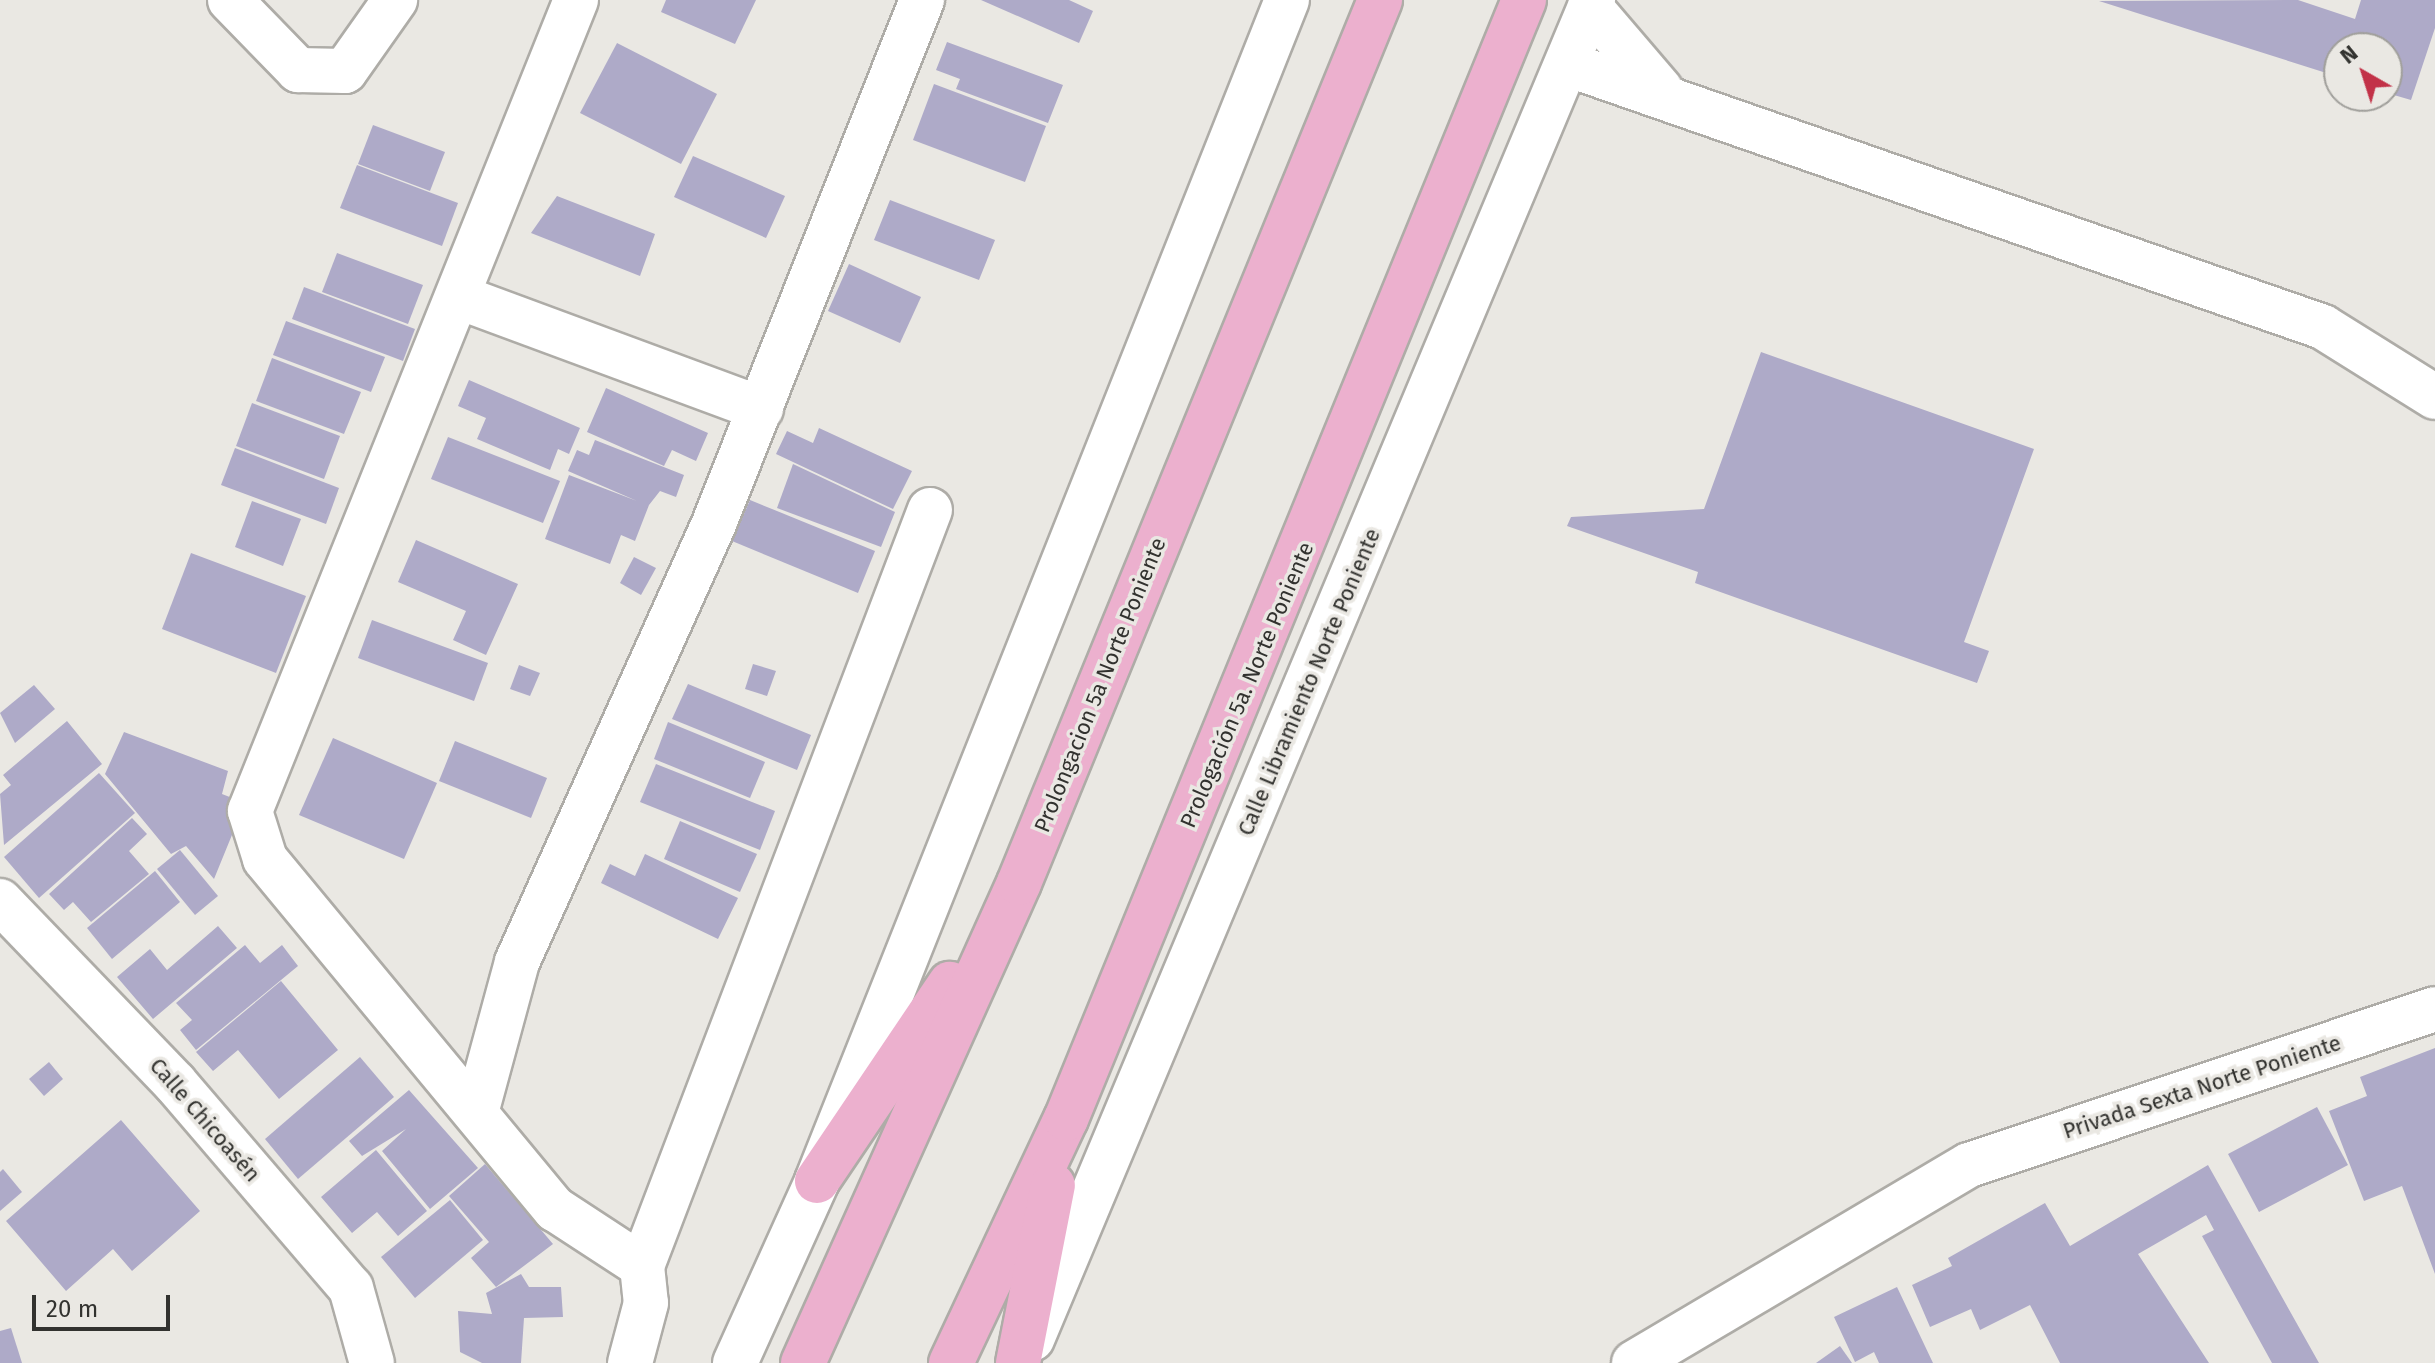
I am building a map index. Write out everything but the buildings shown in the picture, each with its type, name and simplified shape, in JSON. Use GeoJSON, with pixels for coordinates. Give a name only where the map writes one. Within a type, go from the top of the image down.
{"type":"FeatureCollection","features":[{"type":"Feature","properties":{"kind":"main road","name":"Prolongacion 5a Norte Poniente"},"geometry":{"type":"LineString","coordinates":[[803,1363],[1019,883],[1380,0]]}},
{"type":"Feature","properties":{"kind":"main road","name":"Prologación 5a. Norte Poniente"},"geometry":{"type":"LineString","coordinates":[[951,1363],[1066,1119],[1524,0]]}},
{"type":"Feature","properties":{"kind":"main road"},"geometry":{"type":"LineString","coordinates":[[817,1181],[1019,883]]}},
{"type":"Feature","properties":{"kind":"main road"},"geometry":{"type":"LineString","coordinates":[[1020,1363],[1066,1119]]}},
{"type":"Feature","properties":{"kind":"street"},"geometry":{"type":"LineString","coordinates":[[230,0],[298,70],[345,71],[395,0]]}},
{"type":"Feature","properties":{"kind":"street"},"geometry":{"type":"LineString","coordinates":[[576,0],[250,811],[265,859],[555,1209],[642,1266]]}},
{"type":"Feature","properties":{"kind":"street"},"geometry":{"type":"LineString","coordinates":[[476,1113],[517,962],[761,409],[922,0]]}},
{"type":"Feature","properties":{"kind":"street"},"geometry":{"type":"LineString","coordinates":[[735,1363],[817,1181],[1287,0]]}},
{"type":"Feature","properties":{"kind":"street"},"geometry":{"type":"LineString","coordinates":[[1592,4],[1666,95]]}},
{"type":"Feature","properties":{"kind":"street","name":"Calle Libramiento Norte Poniente"},"geometry":{"type":"LineString","coordinates":[[1020,1363],[1570,65],[1592,4]]}},
{"type":"Feature","properties":{"kind":"street"},"geometry":{"type":"LineString","coordinates":[[1570,65],[1666,95],[2323,327],[2435,397]]}},
{"type":"Feature","properties":{"kind":"street"},"geometry":{"type":"LineString","coordinates":[[459,297],[761,409]]}},
{"type":"Feature","properties":{"kind":"street"},"geometry":{"type":"LineString","coordinates":[[630,1363],[646,1303],[642,1266],[930,510]]}},
{"type":"Feature","properties":{"kind":"street","name":"Calle Chicoasén"},"geometry":{"type":"LineString","coordinates":[[0,901],[175,1083],[351,1288],[372,1363]]}},
{"type":"Feature","properties":{"kind":"street","name":"Privada Sexta Norte Poniente"},"geometry":{"type":"LineString","coordinates":[[1634,1363],[1969,1165],[2435,1009]]}}]}
